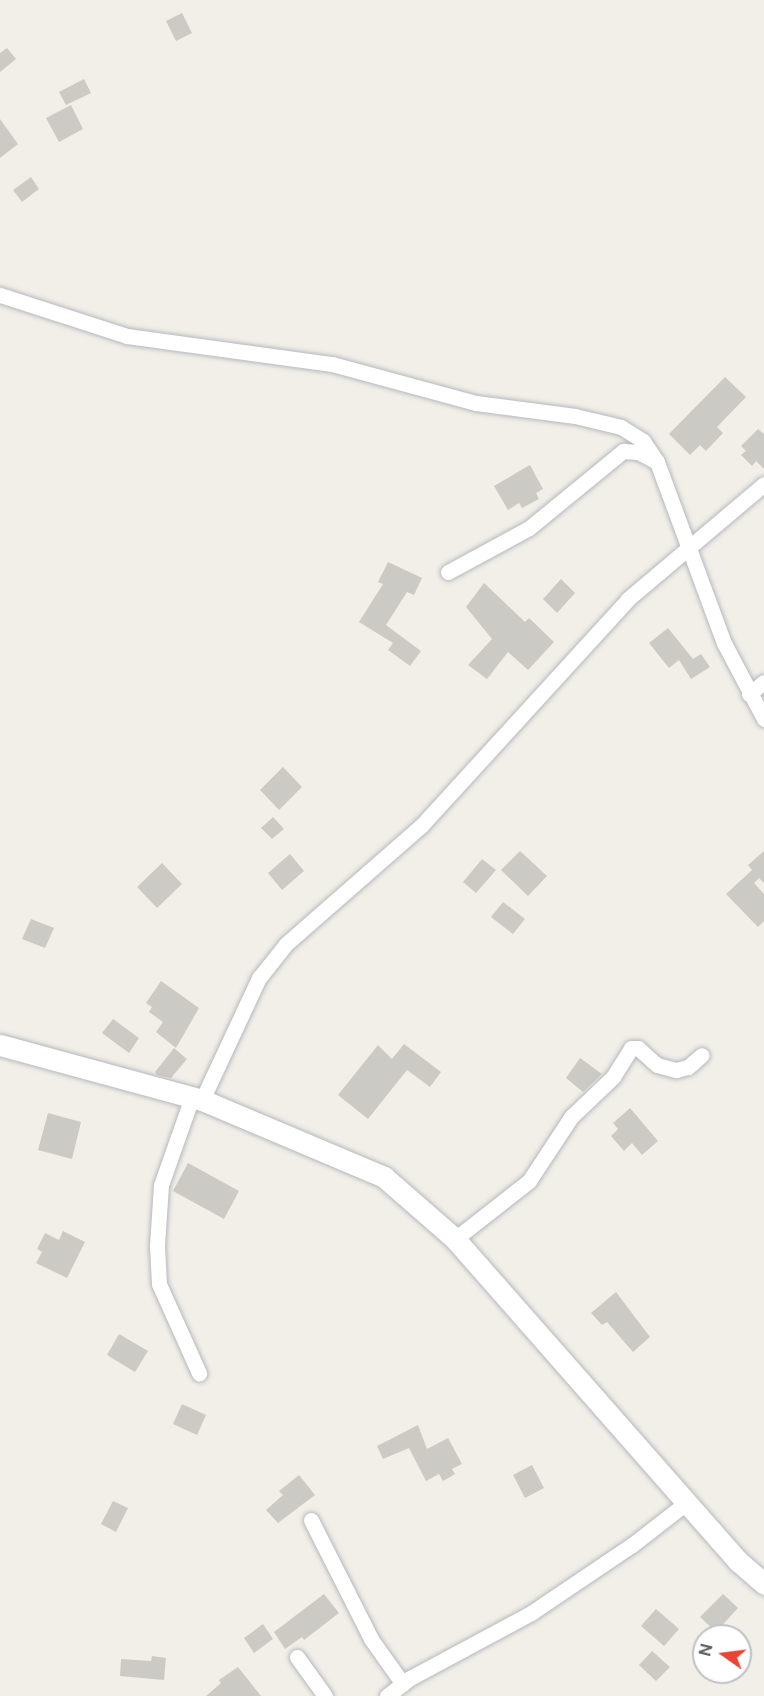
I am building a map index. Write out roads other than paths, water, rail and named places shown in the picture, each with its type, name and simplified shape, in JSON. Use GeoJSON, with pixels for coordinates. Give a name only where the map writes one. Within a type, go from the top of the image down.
{"type":"FeatureCollection","features":[{"type":"Feature","properties":{"kind":"street"},"geometry":{"type":"LineString","coordinates":[[0,295],[127,336],[332,364],[476,403],[600,420],[621,427],[643,441],[657,462],[724,643],[764,719]]}},
{"type":"Feature","properties":{"kind":"street"},"geometry":{"type":"LineString","coordinates":[[448,572],[529,528],[622,452],[638,452],[657,462]]}},
{"type":"Feature","properties":{"kind":"street"},"geometry":{"type":"LineString","coordinates":[[199,1373],[159,1284],[157,1246],[161,1185],[197,1099],[260,978],[286,944],[421,826],[628,598],[764,484]]}},
{"type":"Feature","properties":{"kind":"street"},"geometry":{"type":"LineString","coordinates":[[749,693],[764,682]]}},
{"type":"Feature","properties":{"kind":"street"},"geometry":{"type":"LineString","coordinates":[[0,1045],[197,1099],[384,1177],[455,1239],[686,1503],[764,1584]]}},
{"type":"Feature","properties":{"kind":"street"},"geometry":{"type":"LineString","coordinates":[[455,1239],[529,1181],[571,1118],[613,1077],[631,1048],[638,1048],[657,1065],[676,1070],[688,1067],[702,1055]]}},
{"type":"Feature","properties":{"kind":"street"},"geometry":{"type":"LineString","coordinates":[[387,1696],[403,1684],[531,1613],[623,1551],[686,1503]]}},
{"type":"Feature","properties":{"kind":"street"},"geometry":{"type":"LineString","coordinates":[[311,1520],[371,1640],[403,1684]]}},
{"type":"Feature","properties":{"kind":"street"},"geometry":{"type":"LineString","coordinates":[[297,1658],[325,1696]]}}]}
